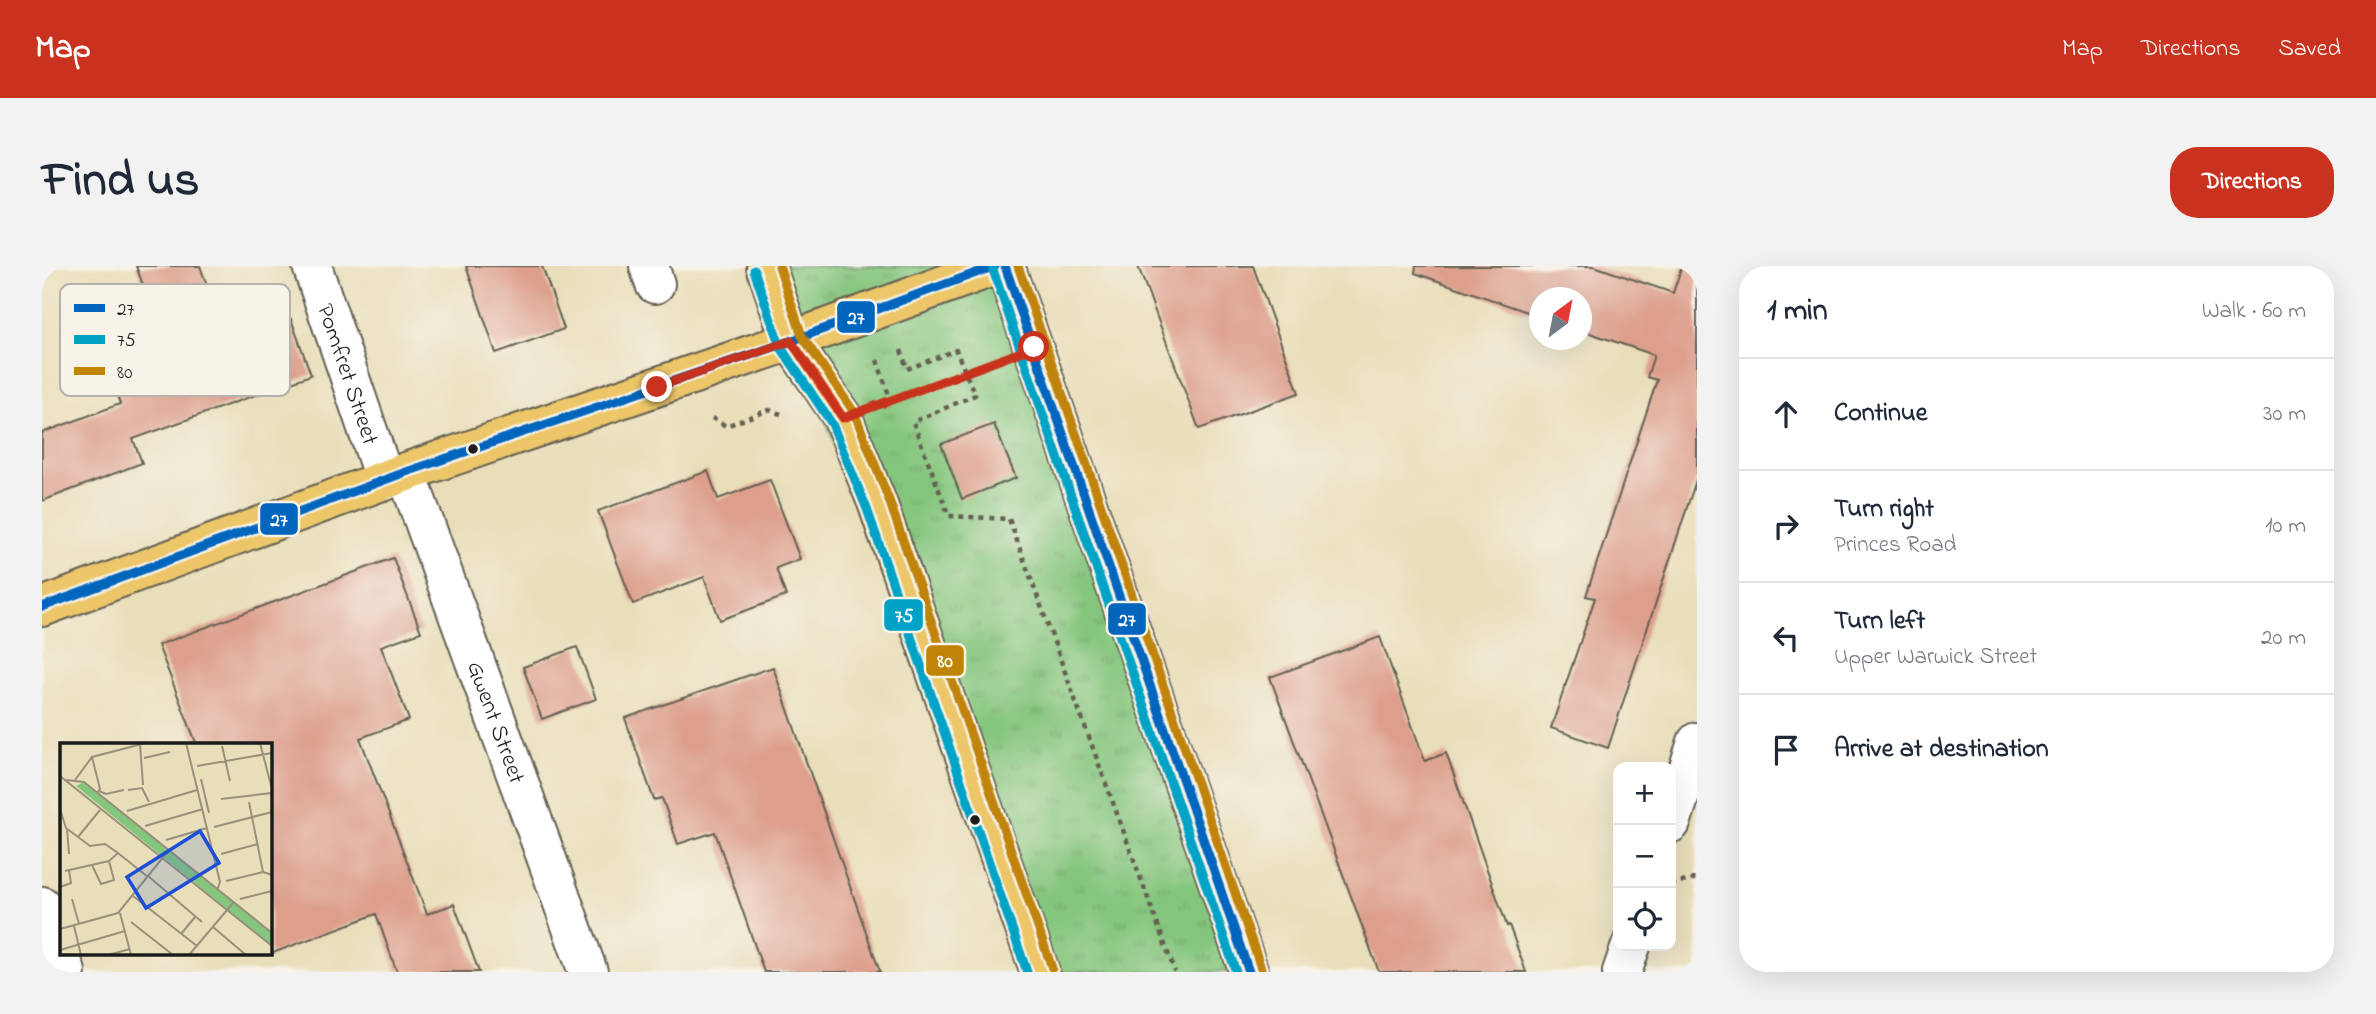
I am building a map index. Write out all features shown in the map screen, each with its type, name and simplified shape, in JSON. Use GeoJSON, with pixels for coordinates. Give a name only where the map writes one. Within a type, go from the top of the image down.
{"type":"FeatureCollection","features":[{"type":"Feature","properties":{"kind":"main road"},"geometry":{"type":"LineString","coordinates":[[766,266],[791,341],[843,418],[878,505],[1040,972]]}},
{"type":"Feature","properties":{"kind":"main road"},"geometry":{"type":"LineString","coordinates":[[42,607],[396,477],[791,341],[995,266]]}},
{"type":"Feature","properties":{"kind":"main road"},"geometry":{"type":"LineString","coordinates":[[1005,266],[1249,972]]}},
{"type":"Feature","properties":{"kind":"street","name":"Pomfret Street"},"geometry":{"type":"LineString","coordinates":[[312,266],[396,477]]}},
{"type":"Feature","properties":{"kind":"street","name":"Gwent Street"},"geometry":{"type":"LineString","coordinates":[[396,477],[588,972]]}},
{"type":"Feature","properties":{"kind":"street"},"geometry":{"type":"LineString","coordinates":[[1676,807],[1697,742]]}},
{"type":"Feature","properties":{"kind":"street"},"geometry":{"type":"LineString","coordinates":[[42,906],[66,972]]}},
{"type":"Feature","properties":{"kind":"street"},"geometry":{"type":"LineString","coordinates":[[1622,972],[1629,951]]}},
{"type":"Feature","properties":{"kind":"path"},"geometry":{"type":"LineString","coordinates":[[887,306],[907,369],[956,350],[967,373],[975,395],[913,422],[949,516],[1009,519],[1175,972]]}},
{"type":"Feature","properties":{"kind":"path"},"geometry":{"type":"LineString","coordinates":[[843,418],[1034,347]]}},
{"type":"Feature","properties":{"kind":"path"},"geometry":{"type":"LineString","coordinates":[[1676,884],[1697,878]]}},
{"type":"Feature","properties":{"kind":"green space"},"geometry":{"type":"Polygon","coordinates":[[[766,266],[1005,266],[1249,972],[1040,972],[766,266]]]}},
{"type":"Feature","properties":{"kind":"building"},"geometry":{"type":"Polygon","coordinates":[[[136,266],[200,266],[206,284],[143,284],[136,266]]]}},
{"type":"Feature","properties":{"kind":"building"},"geometry":{"type":"Polygon","coordinates":[[[466,266],[542,266],[564,329],[496,353],[466,266]]]}},
{"type":"Feature","properties":{"kind":"building"},"geometry":{"type":"Polygon","coordinates":[[[1138,266],[1253,266],[1299,393],[1199,429],[1138,266]]]}},
{"type":"Feature","properties":{"kind":"building"},"geometry":{"type":"Polygon","coordinates":[[[1416,266],[1594,266],[1673,293],[1682,266],[1697,266],[1697,477],[1608,748],[1551,728],[1595,598],[1586,596],[1657,380],[1647,377],[1654,355],[1592,334],[1592,287],[1529,287],[1529,313],[1415,273],[1416,266]]]}},
{"type":"Feature","properties":{"kind":"building"},"geometry":{"type":"Polygon","coordinates":[[[290,319],[291,319],[311,375],[290,383],[290,319]]]}},
{"type":"Feature","properties":{"kind":"building"},"geometry":{"type":"Polygon","coordinates":[[[117,396],[253,396],[133,439],[142,463],[42,501],[42,433],[120,404],[117,396]]]}},
{"type":"Feature","properties":{"kind":"building"},"geometry":{"type":"Polygon","coordinates":[[[994,424],[1016,478],[962,499],[941,444],[994,424]]]}},
{"type":"Feature","properties":{"kind":"building"},"geometry":{"type":"Polygon","coordinates":[[[708,471],[718,499],[770,480],[800,559],[776,568],[786,596],[720,620],[704,577],[633,604],[598,511],[708,471]]]}},
{"type":"Feature","properties":{"kind":"building"},"geometry":{"type":"Polygon","coordinates":[[[393,558],[421,632],[381,646],[409,720],[360,738],[427,914],[454,904],[479,972],[397,972],[376,914],[271,954],[271,743],[196,743],[158,645],[393,558]]]}},
{"type":"Feature","properties":{"kind":"building"},"geometry":{"type":"Polygon","coordinates":[[[1380,637],[1425,761],[1446,753],[1526,972],[1379,972],[1270,677],[1380,637]]]}},
{"type":"Feature","properties":{"kind":"building"},"geometry":{"type":"Polygon","coordinates":[[[577,647],[596,699],[542,719],[523,667],[577,647]]]}},
{"type":"Feature","properties":{"kind":"building"},"geometry":{"type":"Polygon","coordinates":[[[773,667],[880,972],[764,972],[715,832],[678,844],[662,798],[654,800],[625,718],[773,667]]]}},
{"type":"Feature","properties":{"kind":"transit line","name":"80"},"geometry":{"type":"LineString","coordinates":[[779,266],[802,336],[854,412],[889,500],[1052,968]]}},
{"type":"Feature","properties":{"kind":"transit line","name":"27"},"geometry":{"type":"LineString","coordinates":[[42,607],[406,472],[791,341],[995,266]]}},
{"type":"Feature","properties":{"kind":"transit line","name":"27"},"geometry":{"type":"LineString","coordinates":[[1005,266],[1249,972]]}},
{"type":"Feature","properties":{"kind":"transit line","name":"80"},"geometry":{"type":"LineString","coordinates":[[1018,266],[1261,968]]}},
{"type":"Feature","properties":{"kind":"transit line","name":"75"},"geometry":{"type":"LineString","coordinates":[[754,270],[780,346],[832,424],[867,509],[1027,972]]}},
{"type":"Feature","properties":{"kind":"transit line","name":"75"},"geometry":{"type":"LineString","coordinates":[[993,270],[1236,972]]}},
{"type":"Feature","properties":{"kind":"route"},"geometry":{"type":"LineString","coordinates":[[657,387],[791,341],[843,418],[1034,347]]}}]}
